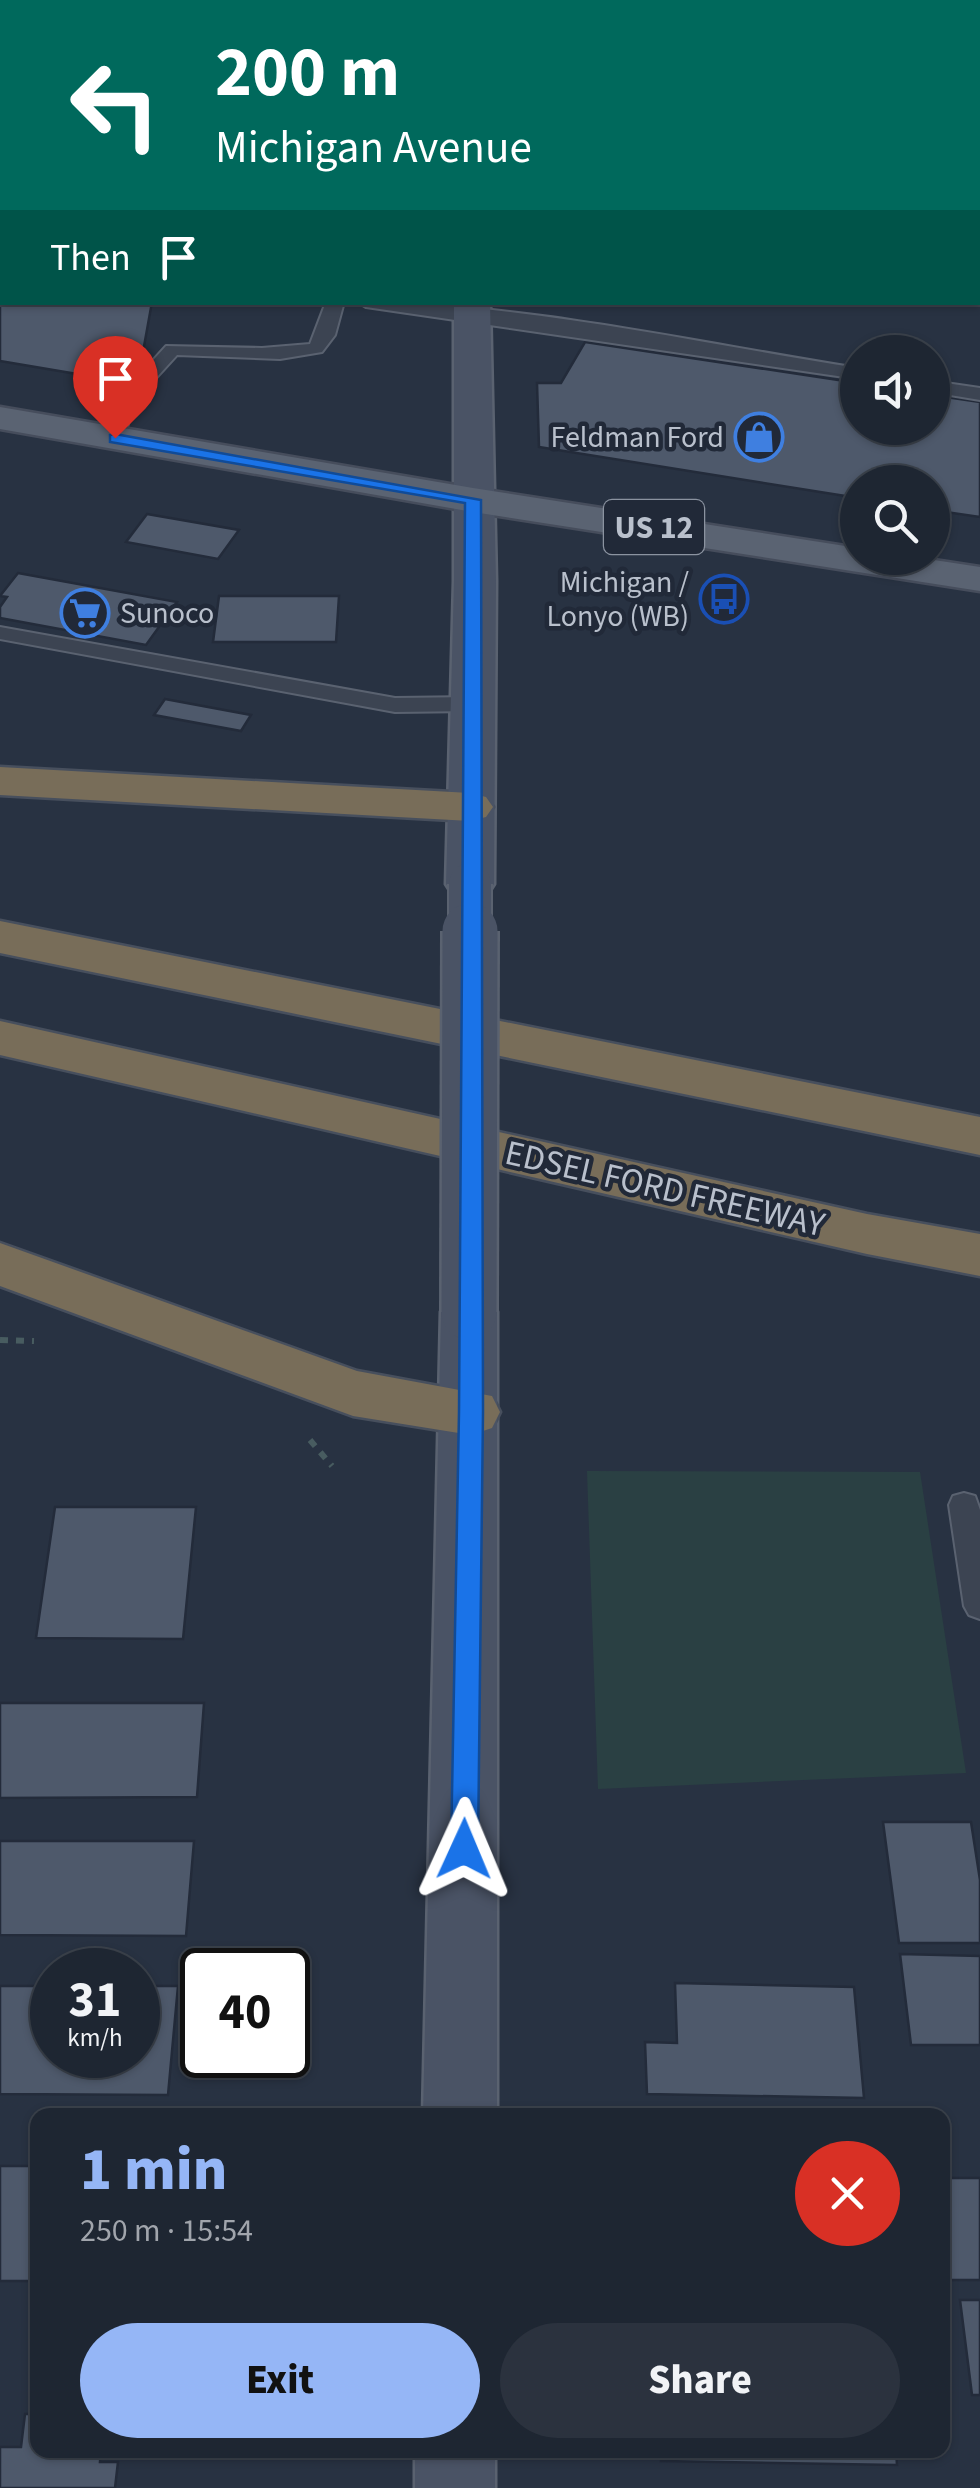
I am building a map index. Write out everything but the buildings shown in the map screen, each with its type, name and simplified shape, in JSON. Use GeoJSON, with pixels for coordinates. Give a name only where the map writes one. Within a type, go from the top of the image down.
{"type":"FeatureCollection","features":[{"type":"Feature","properties":{"kind":"highway"},"geometry":{"type":"LineString","coordinates":[[0,782],[470,806]]}},
{"type":"Feature","properties":{"kind":"highway"},"geometry":{"type":"LineString","coordinates":[[0,936],[980,1136]]}},
{"type":"Feature","properties":{"kind":"highway","name":"EDSEL FORD FREEWAY"},"geometry":{"type":"LineString","coordinates":[[0,1038],[867,1234],[980,1254]]}},
{"type":"Feature","properties":{"kind":"highway"},"geometry":{"type":"LineString","coordinates":[[0,1264],[353,1394],[471,1412]]}},
{"type":"Feature","properties":{"kind":"main road","name":"US 12"},"geometry":{"type":"LineString","coordinates":[[0,418],[473,500],[980,579]]}},
{"type":"Feature","properties":{"kind":"street"},"geometry":{"type":"LineString","coordinates":[[460,2108],[471,1412],[468,1312],[472,309]]}},
{"type":"Feature","properties":{"kind":"street"},"geometry":{"type":"LineString","coordinates":[[455,2458],[455,2488]]}},
{"type":"Feature","properties":{"kind":"lane"},"geometry":{"type":"LineString","coordinates":[[115,438],[118,416],[135,389],[172,350],[211,348],[263,356],[316,348],[326,336],[334,305]]}},
{"type":"Feature","properties":{"kind":"lane"},"geometry":{"type":"LineString","coordinates":[[411,305],[472,309],[840,371]]}},
{"type":"Feature","properties":{"kind":"lane"},"geometry":{"type":"LineString","coordinates":[[950,389],[980,394]]}},
{"type":"Feature","properties":{"kind":"lane"},"geometry":{"type":"LineString","coordinates":[[0,633],[394,705],[473,704]]}},
{"type":"Feature","properties":{"kind":"lane"},"geometry":{"type":"LineString","coordinates":[[964,1505],[980,1606]]}},
{"type":"Feature","properties":{"kind":"green space"},"geometry":{"type":"Polygon","coordinates":[[[587,1471],[920,1472],[966,1773],[598,1789],[587,1471]]]}},
{"type":"Feature","properties":{"kind":"place","name":"Feldman Ford"},"geometry":{"type":"Point","coordinates":[759,437]}},
{"type":"Feature","properties":{"kind":"place","name":"Michigan / Lonyo (WB)"},"geometry":{"type":"Point","coordinates":[724,599]}},
{"type":"Feature","properties":{"kind":"place","name":"Sunoco"},"geometry":{"type":"Point","coordinates":[85,613]}},
{"type":"Feature","properties":{"kind":"route"},"geometry":{"type":"LineString","coordinates":[[115,438],[473,500],[476,581],[470,806],[468,1312],[471,1412],[464,1849]]}}]}
